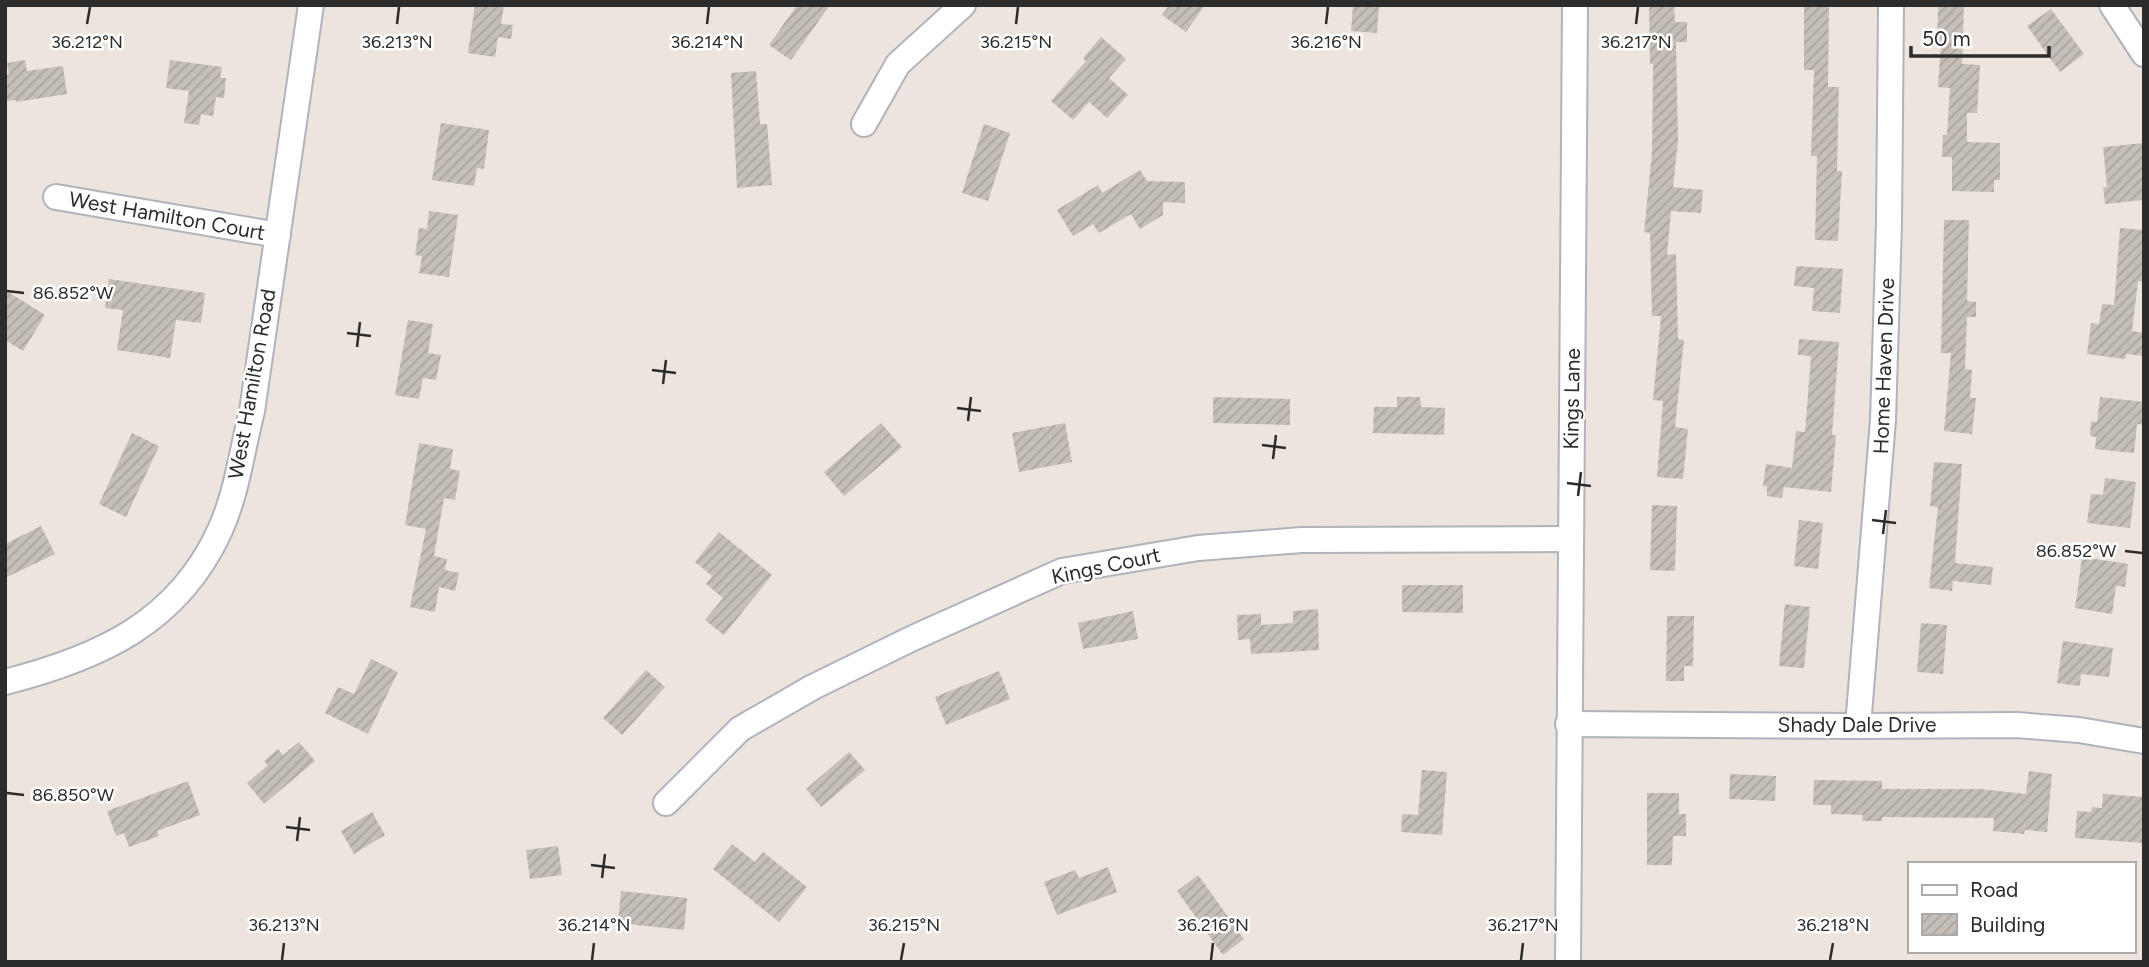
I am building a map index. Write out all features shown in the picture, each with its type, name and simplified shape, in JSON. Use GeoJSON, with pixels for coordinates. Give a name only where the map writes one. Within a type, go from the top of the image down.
{"type":"FeatureCollection","features":[{"type":"Feature","properties":{"kind":"street","name":"West Hamilton Road"},"geometry":{"type":"LineString","coordinates":[[5,682],[44,673],[107,648],[153,619],[194,577],[221,530],[238,474],[252,411],[310,5]]}},
{"type":"Feature","properties":{"kind":"street"},"geometry":{"type":"LineString","coordinates":[[864,124],[898,64],[963,5]]}},
{"type":"Feature","properties":{"kind":"street","name":"Kings Lane"},"geometry":{"type":"LineString","coordinates":[[1568,962],[1575,5]]}},
{"type":"Feature","properties":{"kind":"street","name":"Home Haven Drive"},"geometry":{"type":"LineString","coordinates":[[1858,726],[1883,420],[1889,223],[1891,5]]}},
{"type":"Feature","properties":{"kind":"street"},"geometry":{"type":"LineString","coordinates":[[2112,5],[2144,54]]}},
{"type":"Feature","properties":{"kind":"street","name":"West Hamilton Court"},"geometry":{"type":"LineString","coordinates":[[56,197],[278,235]]}},
{"type":"Feature","properties":{"kind":"street","name":"Kings Court"},"geometry":{"type":"LineString","coordinates":[[666,803],[740,729],[813,687],[913,638],[1062,572],[1198,548],[1302,540],[1570,539]]}},
{"type":"Feature","properties":{"kind":"street","name":"Shady Dale Drive"},"geometry":{"type":"LineString","coordinates":[[1568,723],[2017,725],[2057,727],[2143,738]]}},
{"type":"Feature","properties":{"kind":"building"},"geometry":{"type":"Polygon","coordinates":[[[475,5],[504,5],[501,24],[513,25],[511,39],[498,37],[495,57],[468,53],[475,5]]]}},
{"type":"Feature","properties":{"kind":"building"},"geometry":{"type":"Polygon","coordinates":[[[797,5],[830,5],[791,60],[769,45],[797,5]]]}},
{"type":"Feature","properties":{"kind":"building"},"geometry":{"type":"Polygon","coordinates":[[[1169,5],[1205,5],[1186,32],[1162,15],[1169,5]]]}},
{"type":"Feature","properties":{"kind":"building"},"geometry":{"type":"Polygon","coordinates":[[[1353,5],[1379,5],[1377,33],[1351,31],[1353,5]]]}},
{"type":"Feature","properties":{"kind":"building"},"geometry":{"type":"Polygon","coordinates":[[[1649,5],[1674,5],[1675,22],[1687,22],[1687,42],[1676,42],[1678,141],[1673,187],[1703,190],[1701,213],[1671,211],[1667,255],[1676,254],[1678,339],[1684,340],[1675,427],[1688,429],[1683,479],[1657,477],[1663,401],[1653,400],[1661,316],[1652,316],[1650,233],[1644,232],[1652,153],[1653,64],[1650,64],[1649,5]]]}},
{"type":"Feature","properties":{"kind":"building"},"geometry":{"type":"Polygon","coordinates":[[[1804,5],[1829,5],[1828,87],[1839,87],[1837,171],[1842,171],[1838,241],[1815,240],[1817,156],[1811,156],[1814,70],[1804,70],[1804,5]]]}},
{"type":"Feature","properties":{"kind":"building"},"geometry":{"type":"Polygon","coordinates":[[[1938,5],[1964,5],[1962,64],[1980,65],[1977,113],[1967,113],[1967,142],[2000,143],[2000,180],[1994,180],[1994,192],[1952,191],[1952,157],[1942,157],[1943,135],[1947,135],[1950,88],[1938,87],[1941,44],[1937,44],[1938,5]]]}},
{"type":"Feature","properties":{"kind":"building"},"geometry":{"type":"Polygon","coordinates":[[[2051,9],[2084,54],[2060,72],[2027,26],[2051,9]]]}},
{"type":"Feature","properties":{"kind":"building"},"geometry":{"type":"Polygon","coordinates":[[[1101,37],[1126,59],[1109,78],[1128,95],[1107,118],[1089,102],[1073,120],[1051,101],[1086,61],[1083,58],[1101,37]]]}},
{"type":"Feature","properties":{"kind":"building"},"geometry":{"type":"Polygon","coordinates":[[[25,60],[27,71],[63,66],[67,94],[16,102],[5,101],[5,75],[9,75],[7,63],[25,60]]]}},
{"type":"Feature","properties":{"kind":"building"},"geometry":{"type":"Polygon","coordinates":[[[170,60],[222,67],[220,78],[226,78],[224,98],[216,97],[213,116],[201,114],[199,125],[184,123],[189,91],[166,88],[170,60]]]}},
{"type":"Feature","properties":{"kind":"building"},"geometry":{"type":"Polygon","coordinates":[[[756,71],[760,124],[767,124],[772,185],[737,188],[731,73],[756,71]]]}},
{"type":"Feature","properties":{"kind":"building"},"geometry":{"type":"Polygon","coordinates":[[[441,123],[489,130],[484,169],[477,168],[474,186],[432,180],[441,123]]]}},
{"type":"Feature","properties":{"kind":"building"},"geometry":{"type":"Polygon","coordinates":[[[984,124],[1010,133],[988,201],[962,193],[984,124]]]}},
{"type":"Feature","properties":{"kind":"building"},"geometry":{"type":"Polygon","coordinates":[[[2144,143],[2144,200],[2105,204],[2103,187],[2107,187],[2103,147],[2144,143]]]}},
{"type":"Feature","properties":{"kind":"building"},"geometry":{"type":"Polygon","coordinates":[[[1140,170],[1147,181],[1185,182],[1185,203],[1163,202],[1163,215],[1140,229],[1131,214],[1099,233],[1093,224],[1073,236],[1057,210],[1098,185],[1102,193],[1140,170]]]}},
{"type":"Feature","properties":{"kind":"building"},"geometry":{"type":"Polygon","coordinates":[[[429,211],[458,215],[449,277],[419,273],[422,256],[415,255],[419,228],[427,229],[429,211]]]}},
{"type":"Feature","properties":{"kind":"building"},"geometry":{"type":"Polygon","coordinates":[[[1944,220],[1969,220],[1967,301],[1976,302],[1976,317],[1967,317],[1965,369],[1972,370],[1970,398],[1976,398],[1972,434],[1944,431],[1951,353],[1941,353],[1944,220]]]}},
{"type":"Feature","properties":{"kind":"building"},"geometry":{"type":"Polygon","coordinates":[[[2120,228],[2144,230],[2144,282],[2138,281],[2132,331],[2144,333],[2144,356],[2126,354],[2125,359],[2087,354],[2091,323],[2099,324],[2102,304],[2114,305],[2120,228]]]}},
{"type":"Feature","properties":{"kind":"building"},"geometry":{"type":"Polygon","coordinates":[[[1796,266],[1843,269],[1840,313],[1812,311],[1814,288],[1794,286],[1796,266]]]}},
{"type":"Feature","properties":{"kind":"building"},"geometry":{"type":"Polygon","coordinates":[[[109,279],[205,293],[201,323],[176,320],[170,358],[117,350],[123,310],[105,308],[109,279]]]}},
{"type":"Feature","properties":{"kind":"building"},"geometry":{"type":"Polygon","coordinates":[[[5,290],[45,315],[23,351],[5,340],[5,290]]]}},
{"type":"Feature","properties":{"kind":"building"},"geometry":{"type":"Polygon","coordinates":[[[408,320],[433,324],[428,353],[441,355],[436,380],[423,378],[419,399],[395,395],[408,320]]]}},
{"type":"Feature","properties":{"kind":"building"},"geometry":{"type":"Polygon","coordinates":[[[1799,339],[1839,342],[1831,492],[1784,487],[1782,498],[1767,496],[1767,486],[1763,486],[1766,464],[1792,468],[1796,431],[1805,432],[1811,356],[1798,355],[1799,339]]]}},
{"type":"Feature","properties":{"kind":"building"},"geometry":{"type":"Polygon","coordinates":[[[1213,397],[1290,399],[1290,425],[1213,423],[1213,397]]]}},
{"type":"Feature","properties":{"kind":"building"},"geometry":{"type":"Polygon","coordinates":[[[1397,397],[1420,397],[1421,407],[1445,408],[1444,435],[1373,433],[1374,407],[1397,407],[1397,397]]]}},
{"type":"Feature","properties":{"kind":"building"},"geometry":{"type":"Polygon","coordinates":[[[2100,397],[2144,402],[2144,425],[2137,424],[2134,453],[2095,449],[2096,437],[2090,436],[2091,421],[2097,422],[2100,397]]]}},
{"type":"Feature","properties":{"kind":"building"},"geometry":{"type":"Polygon","coordinates":[[[881,423],[902,447],[844,496],[824,472],[881,423]]]}},
{"type":"Feature","properties":{"kind":"building"},"geometry":{"type":"Polygon","coordinates":[[[1065,423],[1072,462],[1019,472],[1012,433],[1065,423]]]}},
{"type":"Feature","properties":{"kind":"building"},"geometry":{"type":"Polygon","coordinates":[[[132,433],[159,446],[126,517],[99,504],[132,433]]]}},
{"type":"Feature","properties":{"kind":"building"},"geometry":{"type":"Polygon","coordinates":[[[419,443],[453,449],[450,469],[460,471],[455,500],[444,498],[434,556],[447,559],[445,570],[459,573],[455,591],[439,587],[435,612],[410,607],[426,529],[405,525],[419,443]]]}},
{"type":"Feature","properties":{"kind":"building"},"geometry":{"type":"Polygon","coordinates":[[[1934,462],[1962,464],[1955,563],[1993,567],[1991,585],[1953,581],[1952,591],[1929,588],[1938,507],[1930,506],[1934,462]]]}},
{"type":"Feature","properties":{"kind":"building"},"geometry":{"type":"Polygon","coordinates":[[[2105,478],[2136,482],[2130,528],[2087,523],[2091,494],[2103,495],[2105,478]]]}},
{"type":"Feature","properties":{"kind":"building"},"geometry":{"type":"Polygon","coordinates":[[[1652,505],[1677,506],[1675,571],[1650,570],[1652,505]]]}},
{"type":"Feature","properties":{"kind":"building"},"geometry":{"type":"Polygon","coordinates":[[[1799,520],[1823,523],[1818,569],[1794,566],[1799,520]]]}},
{"type":"Feature","properties":{"kind":"building"},"geometry":{"type":"Polygon","coordinates":[[[41,526],[55,554],[5,578],[5,544],[41,526]]]}},
{"type":"Feature","properties":{"kind":"building"},"geometry":{"type":"Polygon","coordinates":[[[719,532],[772,575],[724,635],[705,620],[723,598],[706,584],[712,576],[695,562],[719,532]]]}},
{"type":"Feature","properties":{"kind":"building"},"geometry":{"type":"Polygon","coordinates":[[[2082,557],[2128,564],[2125,587],[2116,586],[2112,614],[2075,608],[2082,557]]]}},
{"type":"Feature","properties":{"kind":"building"},"geometry":{"type":"Polygon","coordinates":[[[1402,585],[1463,585],[1463,613],[1402,612],[1402,585]]]}},
{"type":"Feature","properties":{"kind":"building"},"geometry":{"type":"Polygon","coordinates":[[[1785,604],[1810,607],[1804,668],[1779,666],[1785,604]]]}},
{"type":"Feature","properties":{"kind":"building"},"geometry":{"type":"Polygon","coordinates":[[[1318,609],[1319,650],[1251,654],[1250,639],[1238,640],[1237,615],[1261,614],[1261,625],[1293,623],[1293,611],[1318,609]]]}},
{"type":"Feature","properties":{"kind":"building"},"geometry":{"type":"Polygon","coordinates":[[[1133,611],[1138,639],[1083,649],[1078,623],[1133,611]]]}},
{"type":"Feature","properties":{"kind":"building"},"geometry":{"type":"Polygon","coordinates":[[[1667,616],[1694,616],[1693,666],[1684,666],[1684,681],[1666,681],[1667,616]]]}},
{"type":"Feature","properties":{"kind":"building"},"geometry":{"type":"Polygon","coordinates":[[[1921,623],[1947,625],[1943,674],[1917,672],[1921,623]]]}},
{"type":"Feature","properties":{"kind":"building"},"geometry":{"type":"Polygon","coordinates":[[[2063,641],[2113,648],[2109,677],[2081,674],[2080,686],[2057,683],[2063,641]]]}},
{"type":"Feature","properties":{"kind":"building"},"geometry":{"type":"Polygon","coordinates":[[[371,659],[398,672],[368,734],[325,713],[338,687],[354,694],[371,659]]]}},
{"type":"Feature","properties":{"kind":"building"},"geometry":{"type":"Polygon","coordinates":[[[646,670],[665,687],[622,735],[603,718],[646,670]]]}},
{"type":"Feature","properties":{"kind":"building"},"geometry":{"type":"Polygon","coordinates":[[[999,671],[1010,699],[946,725],[935,697],[999,671]]]}},
{"type":"Feature","properties":{"kind":"building"},"geometry":{"type":"Polygon","coordinates":[[[299,742],[315,761],[264,804],[247,783],[268,765],[264,761],[278,749],[283,755],[299,742]]]}},
{"type":"Feature","properties":{"kind":"building"},"geometry":{"type":"Polygon","coordinates":[[[849,752],[865,770],[821,807],[806,789],[849,752]]]}},
{"type":"Feature","properties":{"kind":"building"},"geometry":{"type":"Polygon","coordinates":[[[1422,770],[1447,772],[1442,835],[1401,832],[1402,814],[1418,815],[1422,770]]]}},
{"type":"Feature","properties":{"kind":"building"},"geometry":{"type":"Polygon","coordinates":[[[2029,771],[2052,774],[2047,832],[2025,830],[2024,834],[1993,831],[1994,818],[1882,817],[1882,821],[1862,821],[1863,815],[1831,814],[1831,805],[1813,805],[1814,780],[1882,781],[1882,789],[1980,789],[2026,794],[2029,771]]]}},
{"type":"Feature","properties":{"kind":"building"},"geometry":{"type":"Polygon","coordinates":[[[1730,774],[1776,776],[1775,801],[1729,799],[1730,774]]]}},
{"type":"Feature","properties":{"kind":"building"},"geometry":{"type":"Polygon","coordinates":[[[188,781],[200,815],[157,831],[159,836],[129,847],[124,833],[116,836],[107,811],[188,781]]]}},
{"type":"Feature","properties":{"kind":"building"},"geometry":{"type":"Polygon","coordinates":[[[1647,793],[1679,793],[1679,814],[1686,814],[1686,836],[1673,836],[1672,865],[1647,865],[1647,793]]]}},
{"type":"Feature","properties":{"kind":"building"},"geometry":{"type":"Polygon","coordinates":[[[2103,794],[2144,797],[2144,843],[2075,838],[2077,811],[2091,812],[2092,807],[2102,808],[2103,794]]]}},
{"type":"Feature","properties":{"kind":"building"},"geometry":{"type":"Polygon","coordinates":[[[372,812],[385,835],[354,854],[341,831],[372,812]]]}},
{"type":"Feature","properties":{"kind":"building"},"geometry":{"type":"Polygon","coordinates":[[[732,844],[755,862],[763,852],[807,887],[779,922],[713,869],[732,844]]]}},
{"type":"Feature","properties":{"kind":"building"},"geometry":{"type":"Polygon","coordinates":[[[558,846],[562,875],[530,879],[526,850],[558,846]]]}},
{"type":"Feature","properties":{"kind":"building"},"geometry":{"type":"Polygon","coordinates":[[[1108,867],[1117,892],[1057,915],[1044,882],[1075,870],[1079,878],[1108,867]]]}},
{"type":"Feature","properties":{"kind":"building"},"geometry":{"type":"Polygon","coordinates":[[[1198,875],[1244,939],[1223,955],[1177,891],[1198,875]]]}},
{"type":"Feature","properties":{"kind":"building"},"geometry":{"type":"Polygon","coordinates":[[[621,891],[687,898],[684,930],[618,923],[621,891]]]}}]}
